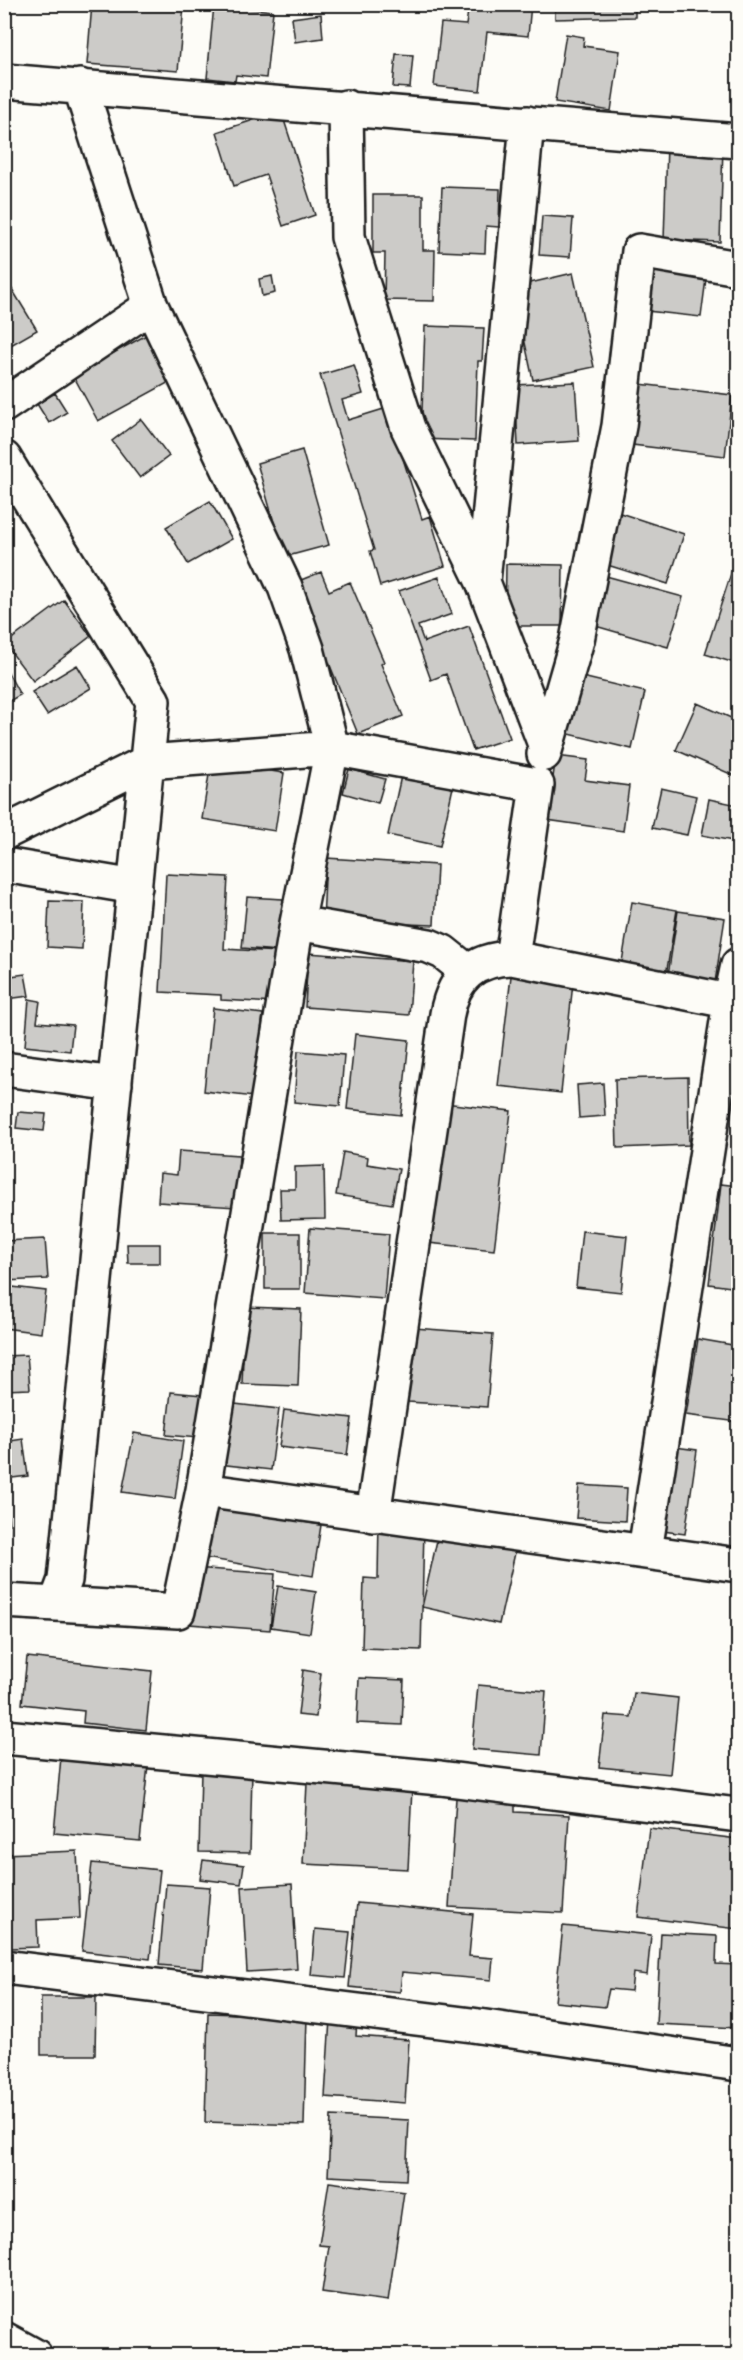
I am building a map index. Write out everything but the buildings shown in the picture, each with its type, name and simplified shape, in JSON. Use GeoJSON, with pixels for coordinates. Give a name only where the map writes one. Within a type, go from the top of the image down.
{"type":"FeatureCollection","features":[{"type":"Feature","properties":{"kind":"street"},"geometry":{"type":"LineString","coordinates":[[4,81],[346,107],[738,141]]}},
{"type":"Feature","properties":{"kind":"street"},"geometry":{"type":"LineString","coordinates":[[4,1601],[178,1611],[202,1490],[297,923],[333,748],[307,649],[285,587],[151,306],[80,86]]}},
{"type":"Feature","properties":{"kind":"street"},"geometry":{"type":"LineString","coordinates":[[346,107],[348,237],[408,428],[483,582],[546,747]]}},
{"type":"Feature","properties":{"kind":"street"},"geometry":{"type":"LineString","coordinates":[[483,582],[527,123]]}},
{"type":"Feature","properties":{"kind":"street"},"geometry":{"type":"LineString","coordinates":[[513,958],[537,785],[577,640],[619,426],[639,251],[738,268]]}},
{"type":"Feature","properties":{"kind":"street"},"geometry":{"type":"LineString","coordinates":[[4,405],[151,306]]}},
{"type":"Feature","properties":{"kind":"street"},"geometry":{"type":"LineString","coordinates":[[4,458],[153,701],[65,1580],[56,1604]]}},
{"type":"Feature","properties":{"kind":"street"},"geometry":{"type":"LineString","coordinates":[[4,833],[147,762],[333,748],[537,785]]}},
{"type":"Feature","properties":{"kind":"street"},"geometry":{"type":"LineString","coordinates":[[4,865],[135,887]]}},
{"type":"Feature","properties":{"kind":"street"},"geometry":{"type":"LineString","coordinates":[[297,923],[429,946],[448,955],[468,972]]}},
{"type":"Feature","properties":{"kind":"street"},"geometry":{"type":"LineString","coordinates":[[373,1515],[447,1014],[450,998],[457,984],[481,963],[513,958],[734,1003]]}},
{"type":"Feature","properties":{"kind":"street"},"geometry":{"type":"LineString","coordinates":[[645,1551],[734,1003],[738,965]]}},
{"type":"Feature","properties":{"kind":"street"},"geometry":{"type":"LineString","coordinates":[[4,1069],[115,1084]]}},
{"type":"Feature","properties":{"kind":"street"},"geometry":{"type":"LineString","coordinates":[[202,1490],[738,1565]]}},
{"type":"Feature","properties":{"kind":"street"},"geometry":{"type":"LineString","coordinates":[[4,1737],[440,1778],[738,1815]]}},
{"type":"Feature","properties":{"kind":"street"},"geometry":{"type":"LineString","coordinates":[[4,1967],[472,2025],[738,2064]]}},
{"type":"Feature","properties":{"kind":"street"},"geometry":{"type":"LineString","coordinates":[[4,2339],[35,2355]]}}]}
